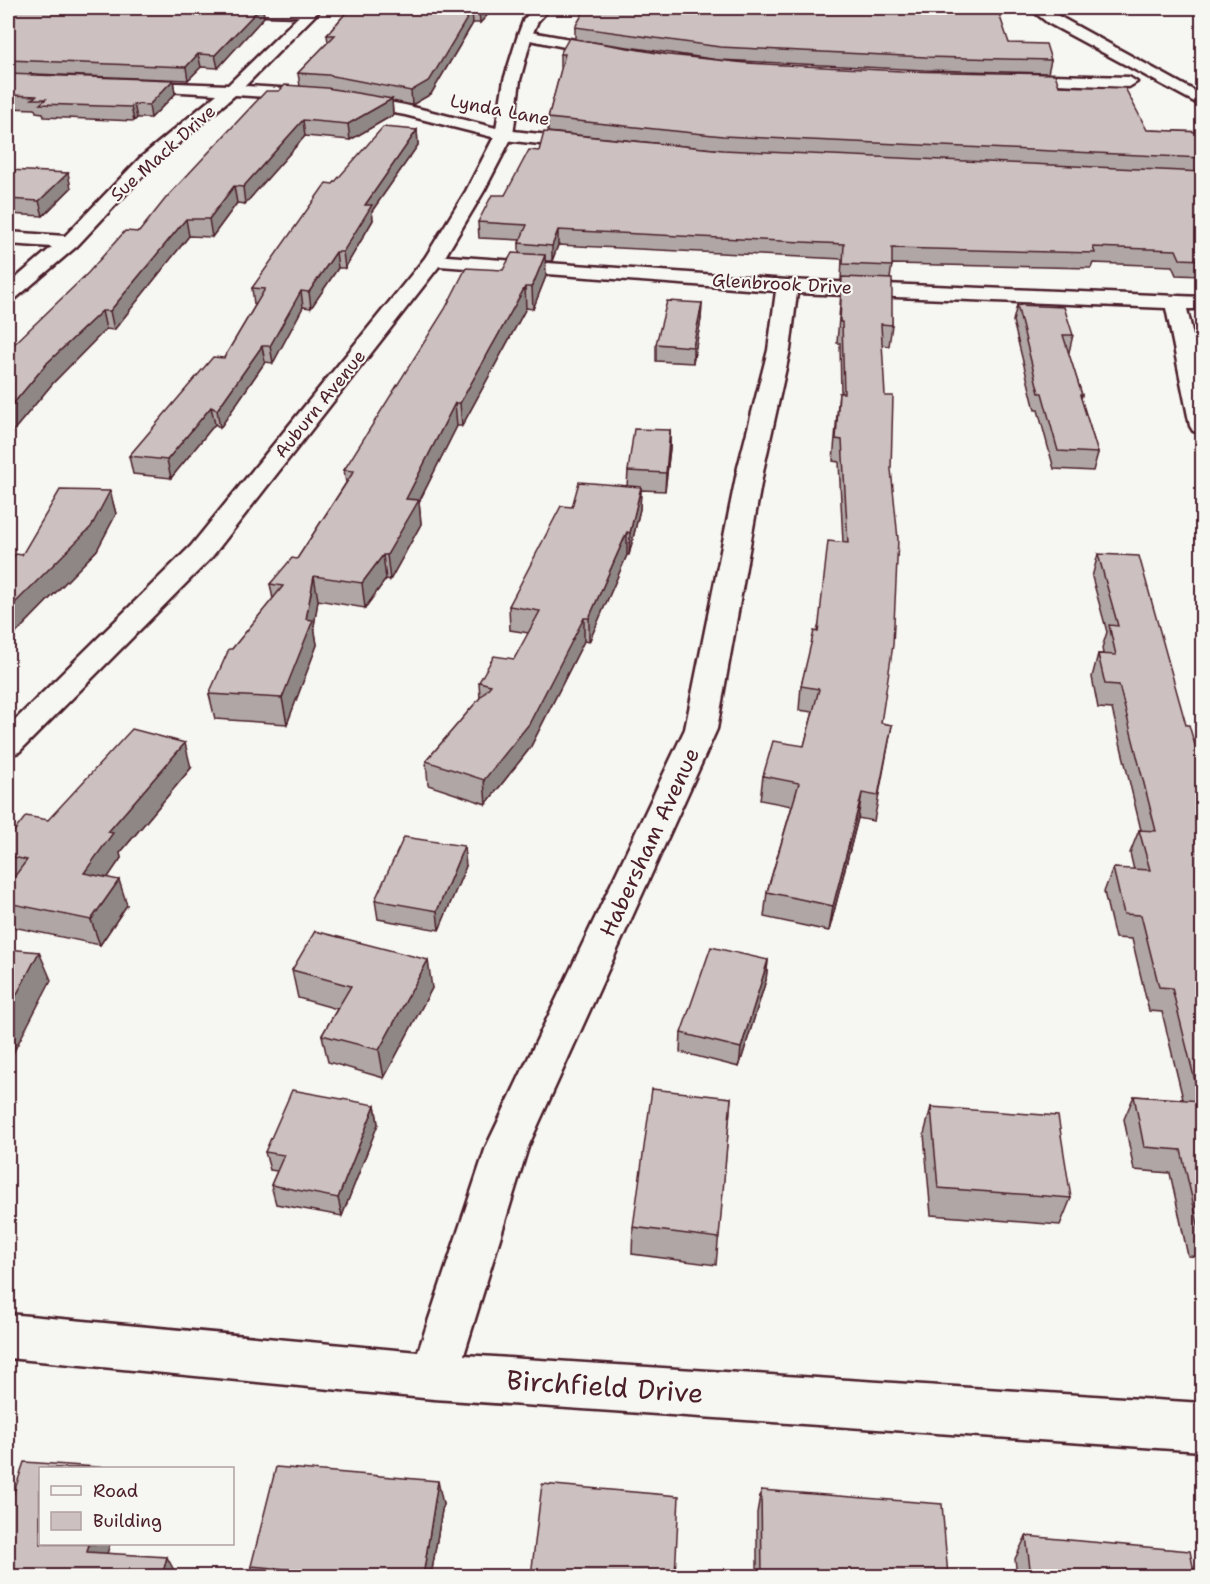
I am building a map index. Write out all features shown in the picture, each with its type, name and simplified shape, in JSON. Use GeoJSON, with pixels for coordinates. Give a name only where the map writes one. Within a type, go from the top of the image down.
{"type":"FeatureCollection","features":[{"type":"Feature","properties":{"kind":"main road"},"geometry":{"type":"LineString","coordinates":[[170,8],[312,10]]}},
{"type":"Feature","properties":{"kind":"main road","name":"Auburn Avenue"},"geometry":{"type":"LineString","coordinates":[[8,745],[201,552],[433,261],[475,191],[504,135],[512,80],[525,35],[531,19],[543,8]]}},
{"type":"Feature","properties":{"kind":"main road"},"geometry":{"type":"LineString","coordinates":[[1036,8],[1053,20],[1203,101]]}},
{"type":"Feature","properties":{"kind":"main road","name":"Sue Mack Drive"},"geometry":{"type":"LineString","coordinates":[[8,295],[70,242],[146,162],[233,89],[312,10]]}},
{"type":"Feature","properties":{"kind":"main road"},"geometry":{"type":"LineString","coordinates":[[525,35],[627,53]]}},
{"type":"Feature","properties":{"kind":"main road"},"geometry":{"type":"LineString","coordinates":[[992,79],[1129,82]]}},
{"type":"Feature","properties":{"kind":"main road","name":"Lynda Lane"},"geometry":{"type":"LineString","coordinates":[[108,84],[329,96],[405,110],[504,135],[603,147]]}},
{"type":"Feature","properties":{"kind":"main road"},"geometry":{"type":"LineString","coordinates":[[8,238],[70,242]]}},
{"type":"Feature","properties":{"kind":"main road","name":"Glenbrook Drive"},"geometry":{"type":"LineString","coordinates":[[433,261],[786,286],[1203,303]]}},
{"type":"Feature","properties":{"kind":"main road","name":"Habersham Avenue"},"geometry":{"type":"LineString","coordinates":[[434,1376],[507,1148],[701,729],[751,467],[779,350],[786,286]]}},
{"type":"Feature","properties":{"kind":"main road"},"geometry":{"type":"LineString","coordinates":[[1175,302],[1203,426]]}},
{"type":"Feature","properties":{"kind":"main road","name":"Birchfield Drive"},"geometry":{"type":"LineString","coordinates":[[8,1336],[434,1376],[1203,1427]]}},
{"type":"Feature","properties":{"kind":"building"},"geometry":{"type":"Polygon","coordinates":[[[8,8],[260,8],[215,55],[198,54],[186,67],[8,60],[8,8]]]}},
{"type":"Feature","properties":{"kind":"building"},"geometry":{"type":"Polygon","coordinates":[[[350,8],[482,8],[479,11],[472,10],[430,80],[411,91],[328,75],[298,73],[335,35],[327,35],[350,8]]]}},
{"type":"Feature","properties":{"kind":"building"},"geometry":{"type":"Polygon","coordinates":[[[586,8],[997,8],[1009,43],[1046,44],[1051,60],[926,57],[720,47],[575,27],[586,8]]]}},
{"type":"Feature","properties":{"kind":"building"},"geometry":{"type":"Polygon","coordinates":[[[569,38],[669,55],[746,63],[901,71],[1055,74],[1059,86],[1125,88],[1147,130],[1203,132],[1203,158],[723,136],[548,118],[565,54],[560,54],[569,38]]]}},
{"type":"Feature","properties":{"kind":"building"},"geometry":{"type":"Polygon","coordinates":[[[8,74],[173,80],[149,105],[134,104],[131,107],[40,104],[46,99],[32,99],[36,96],[8,95],[8,74]]]}},
{"type":"Feature","properties":{"kind":"building"},"geometry":{"type":"Polygon","coordinates":[[[285,85],[327,88],[392,99],[348,124],[303,120],[243,187],[234,186],[209,219],[186,219],[110,311],[102,311],[47,363],[8,410],[8,350],[88,273],[125,231],[139,232],[166,198],[266,91],[279,91],[285,85]]]}},
{"type":"Feature","properties":{"kind":"building"},"geometry":{"type":"Polygon","coordinates":[[[383,127],[417,130],[365,205],[372,205],[343,252],[336,252],[309,292],[301,291],[270,346],[262,346],[217,410],[211,407],[167,460],[129,456],[213,357],[224,358],[265,289],[252,288],[326,183],[333,184],[383,127]]]}},
{"type":"Feature","properties":{"kind":"building"},"geometry":{"type":"Polygon","coordinates":[[[544,132],[723,150],[1203,172],[1203,260],[1180,259],[1176,250],[1093,247],[1095,253],[892,248],[892,266],[843,264],[844,244],[558,230],[552,246],[519,243],[527,225],[478,222],[492,195],[505,195],[529,150],[539,151],[544,132]]]}},
{"type":"Feature","properties":{"kind":"building"},"geometry":{"type":"Polygon","coordinates":[[[8,170],[68,173],[39,201],[8,199],[8,170]]]}},
{"type":"Feature","properties":{"kind":"building"},"geometry":{"type":"Polygon","coordinates":[[[512,253],[545,255],[532,287],[525,287],[460,403],[455,403],[406,499],[419,500],[387,555],[383,555],[362,583],[314,576],[306,619],[313,620],[282,698],[209,694],[229,649],[232,649],[283,586],[270,584],[292,558],[297,559],[354,471],[344,470],[445,309],[466,268],[503,270],[512,253]]]}},
{"type":"Feature","properties":{"kind":"building"},"geometry":{"type":"Polygon","coordinates":[[[842,277],[892,279],[892,325],[881,324],[885,396],[893,396],[891,469],[898,539],[893,645],[881,723],[892,725],[878,796],[862,793],[833,906],[767,892],[799,783],[763,776],[773,741],[804,746],[819,689],[801,686],[814,631],[818,632],[828,541],[848,543],[842,440],[836,439],[839,393],[844,393],[842,322],[840,322],[842,277]]]}},
{"type":"Feature","properties":{"kind":"building"},"geometry":{"type":"Polygon","coordinates":[[[667,301],[702,303],[693,347],[656,344],[667,301]]]}},
{"type":"Feature","properties":{"kind":"building"},"geometry":{"type":"Polygon","coordinates":[[[1017,305],[1064,307],[1073,335],[1063,335],[1098,453],[1058,451],[1042,393],[1039,393],[1017,305]]]}},
{"type":"Feature","properties":{"kind":"building"},"geometry":{"type":"Polygon","coordinates":[[[634,429],[670,430],[666,473],[628,471],[634,429]]]}},
{"type":"Feature","properties":{"kind":"building"},"geometry":{"type":"Polygon","coordinates":[[[579,482],[641,487],[630,533],[627,532],[589,618],[584,618],[529,724],[484,780],[426,761],[491,685],[479,682],[494,656],[514,659],[540,611],[509,606],[561,506],[572,507],[579,482]]]}},
{"type":"Feature","properties":{"kind":"building"},"geometry":{"type":"Polygon","coordinates":[[[60,490],[110,491],[91,527],[8,610],[8,563],[16,554],[22,555],[60,490]]]}},
{"type":"Feature","properties":{"kind":"building"},"geometry":{"type":"Polygon","coordinates":[[[1098,554],[1139,556],[1186,725],[1189,725],[1203,772],[1203,804],[1201,804],[1203,808],[1203,1234],[1200,1233],[1181,1150],[1144,1147],[1134,1096],[1200,1101],[1172,988],[1159,987],[1141,915],[1124,914],[1113,868],[1150,870],[1139,830],[1156,831],[1119,685],[1105,684],[1098,654],[1116,655],[1109,625],[1118,626],[1098,554]]]}},
{"type":"Feature","properties":{"kind":"building"},"geometry":{"type":"Polygon","coordinates":[[[132,729],[185,743],[108,832],[113,833],[84,873],[119,880],[91,920],[8,903],[8,885],[27,860],[8,856],[8,839],[26,816],[48,820],[132,729]]]}},
{"type":"Feature","properties":{"kind":"building"},"geometry":{"type":"Polygon","coordinates":[[[404,837],[464,846],[437,911],[375,900],[404,837]]]}},
{"type":"Feature","properties":{"kind":"building"},"geometry":{"type":"Polygon","coordinates":[[[315,931],[428,960],[379,1050],[322,1035],[351,986],[292,970],[315,931]]]}},
{"type":"Feature","properties":{"kind":"building"},"geometry":{"type":"Polygon","coordinates":[[[711,947],[768,960],[741,1048],[681,1033],[711,947]]]}},
{"type":"Feature","properties":{"kind":"building"},"geometry":{"type":"Polygon","coordinates":[[[8,949],[39,952],[8,1011],[8,949]]]}},
{"type":"Feature","properties":{"kind":"building"},"geometry":{"type":"Polygon","coordinates":[[[652,1089],[731,1098],[719,1238],[633,1227],[652,1089]]]}},
{"type":"Feature","properties":{"kind":"building"},"geometry":{"type":"Polygon","coordinates":[[[292,1090],[375,1105],[338,1198],[271,1185],[284,1155],[265,1152],[292,1090]]]}},
{"type":"Feature","properties":{"kind":"building"},"geometry":{"type":"Polygon","coordinates":[[[931,1107],[1058,1116],[1071,1198],[938,1188],[931,1107]]]}},
{"type":"Feature","properties":{"kind":"building"},"geometry":{"type":"Polygon","coordinates":[[[24,1462],[97,1467],[39,1467],[39,1545],[89,1545],[87,1552],[167,1557],[162,1576],[8,1576],[8,1510],[24,1462]]]}},
{"type":"Feature","properties":{"kind":"building"},"geometry":{"type":"Polygon","coordinates":[[[276,1467],[438,1481],[423,1576],[370,1576],[251,1566],[276,1467]]]}},
{"type":"Feature","properties":{"kind":"building"},"geometry":{"type":"Polygon","coordinates":[[[542,1484],[679,1496],[675,1576],[531,1576],[542,1484]]]}},
{"type":"Feature","properties":{"kind":"building"},"geometry":{"type":"Polygon","coordinates":[[[761,1490],[942,1504],[948,1576],[762,1576],[761,1490]]]}},
{"type":"Feature","properties":{"kind":"building"},"geometry":{"type":"Polygon","coordinates":[[[1026,1536],[1190,1551],[1195,1576],[1031,1576],[1026,1536]]]}}]}
